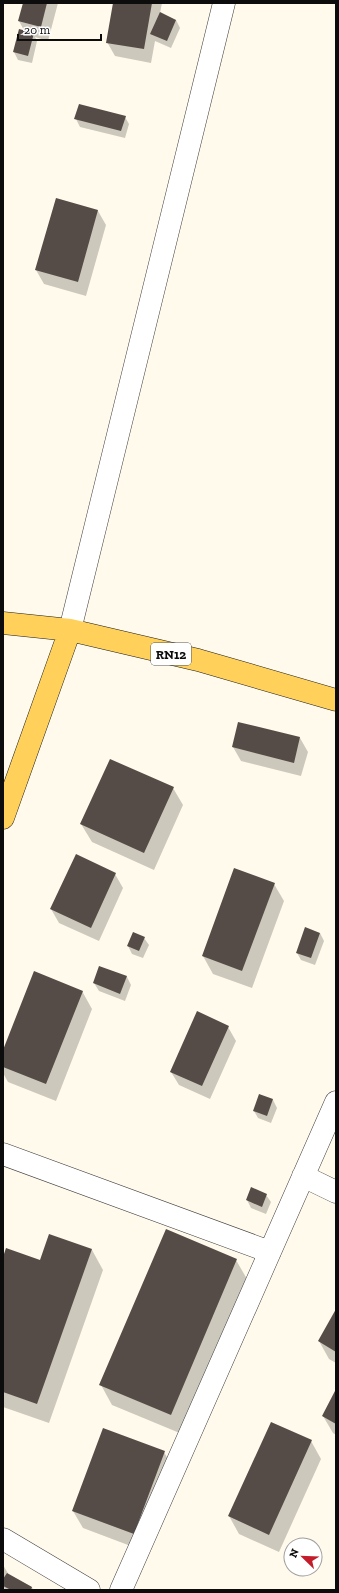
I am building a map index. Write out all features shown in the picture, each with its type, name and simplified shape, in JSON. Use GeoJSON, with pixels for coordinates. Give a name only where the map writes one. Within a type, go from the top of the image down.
{"type":"FeatureCollection","features":[{"type":"Feature","properties":{"kind":"main road","name":"RN12"},"geometry":{"type":"LineString","coordinates":[[3,623],[70,630],[198,660],[336,700]]}},
{"type":"Feature","properties":{"kind":"main road"},"geometry":{"type":"LineString","coordinates":[[3,818],[70,630]]}},
{"type":"Feature","properties":{"kind":"street"},"geometry":{"type":"LineString","coordinates":[[70,630],[224,3]]}},
{"type":"Feature","properties":{"kind":"street"},"geometry":{"type":"LineString","coordinates":[[121,1590],[336,1102]]}},
{"type":"Feature","properties":{"kind":"street"},"geometry":{"type":"LineString","coordinates":[[3,1154],[270,1252]]}},
{"type":"Feature","properties":{"kind":"street"},"geometry":{"type":"LineString","coordinates":[[303,1176],[336,1192]]}},
{"type":"Feature","properties":{"kind":"street"},"geometry":{"type":"LineString","coordinates":[[3,1539],[89,1590]]}},
{"type":"Feature","properties":{"kind":"building"},"geometry":{"type":"Polygon","coordinates":[[[23,3],[47,3],[41,27],[18,21],[23,3]]]}},
{"type":"Feature","properties":{"kind":"building"},"geometry":{"type":"Polygon","coordinates":[[[113,3],[152,3],[144,49],[106,43],[113,3]]]}},
{"type":"Feature","properties":{"kind":"building"},"geometry":{"type":"Polygon","coordinates":[[[160,12],[176,20],[167,41],[150,34],[160,12]]]}},
{"type":"Feature","properties":{"kind":"building"},"geometry":{"type":"Polygon","coordinates":[[[19,29],[34,33],[28,56],[13,52],[19,29]]]}},
{"type":"Feature","properties":{"kind":"building"},"geometry":{"type":"Polygon","coordinates":[[[79,104],[126,116],[121,131],[74,119],[79,104]]]}},
{"type":"Feature","properties":{"kind":"building"},"geometry":{"type":"Polygon","coordinates":[[[56,198],[98,210],[78,282],[35,270],[56,198]]]}},
{"type":"Feature","properties":{"kind":"building"},"geometry":{"type":"Polygon","coordinates":[[[238,722],[300,737],[294,763],[232,747],[238,722]]]}},
{"type":"Feature","properties":{"kind":"building"},"geometry":{"type":"Polygon","coordinates":[[[110,759],[174,787],[144,853],[80,824],[110,759]]]}},
{"type":"Feature","properties":{"kind":"building"},"geometry":{"type":"Polygon","coordinates":[[[76,854],[116,873],[91,928],[50,909],[76,854]]]}},
{"type":"Feature","properties":{"kind":"building"},"geometry":{"type":"Polygon","coordinates":[[[234,868],[275,883],[242,971],[202,956],[234,868]]]}},
{"type":"Feature","properties":{"kind":"building"},"geometry":{"type":"Polygon","coordinates":[[[305,927],[320,933],[311,958],[296,953],[305,927]]]}},
{"type":"Feature","properties":{"kind":"building"},"geometry":{"type":"Polygon","coordinates":[[[133,932],[145,937],[139,951],[127,946],[133,932]]]}},
{"type":"Feature","properties":{"kind":"building"},"geometry":{"type":"Polygon","coordinates":[[[99,966],[127,976],[120,994],[93,983],[99,966]]]}},
{"type":"Feature","properties":{"kind":"building"},"geometry":{"type":"Polygon","coordinates":[[[34,971],[83,991],[46,1084],[3,1067],[3,1050],[34,971]]]}},
{"type":"Feature","properties":{"kind":"building"},"geometry":{"type":"Polygon","coordinates":[[[197,1011],[229,1026],[202,1086],[170,1072],[197,1011]]]}},
{"type":"Feature","properties":{"kind":"building"},"geometry":{"type":"Polygon","coordinates":[[[259,1094],[273,1099],[267,1116],[253,1111],[259,1094]]]}},
{"type":"Feature","properties":{"kind":"building"},"geometry":{"type":"Polygon","coordinates":[[[251,1187],[267,1194],[262,1207],[246,1200],[251,1187]]]}},
{"type":"Feature","properties":{"kind":"building"},"geometry":{"type":"Polygon","coordinates":[[[166,1229],[237,1259],[171,1415],[99,1385],[166,1229]]]}},
{"type":"Feature","properties":{"kind":"building"},"geometry":{"type":"Polygon","coordinates":[[[49,1234],[92,1249],[37,1404],[3,1392],[3,1257],[6,1248],[40,1260],[49,1234]]]}},
{"type":"Feature","properties":{"kind":"building"},"geometry":{"type":"Polygon","coordinates":[[[336,1309],[336,1352],[318,1341],[336,1309]]]}},
{"type":"Feature","properties":{"kind":"building"},"geometry":{"type":"Polygon","coordinates":[[[336,1389],[336,1424],[322,1416],[336,1389]]]}},
{"type":"Feature","properties":{"kind":"building"},"geometry":{"type":"Polygon","coordinates":[[[271,1422],[312,1440],[269,1535],[228,1516],[271,1422]]]}},
{"type":"Feature","properties":{"kind":"building"},"geometry":{"type":"Polygon","coordinates":[[[103,1428],[165,1451],[134,1534],[72,1511],[103,1428]]]}},
{"type":"Feature","properties":{"kind":"building"},"geometry":{"type":"Polygon","coordinates":[[[7,1573],[32,1587],[31,1590],[11,1590],[3,1586],[3,1579],[7,1573]]]}}]}
